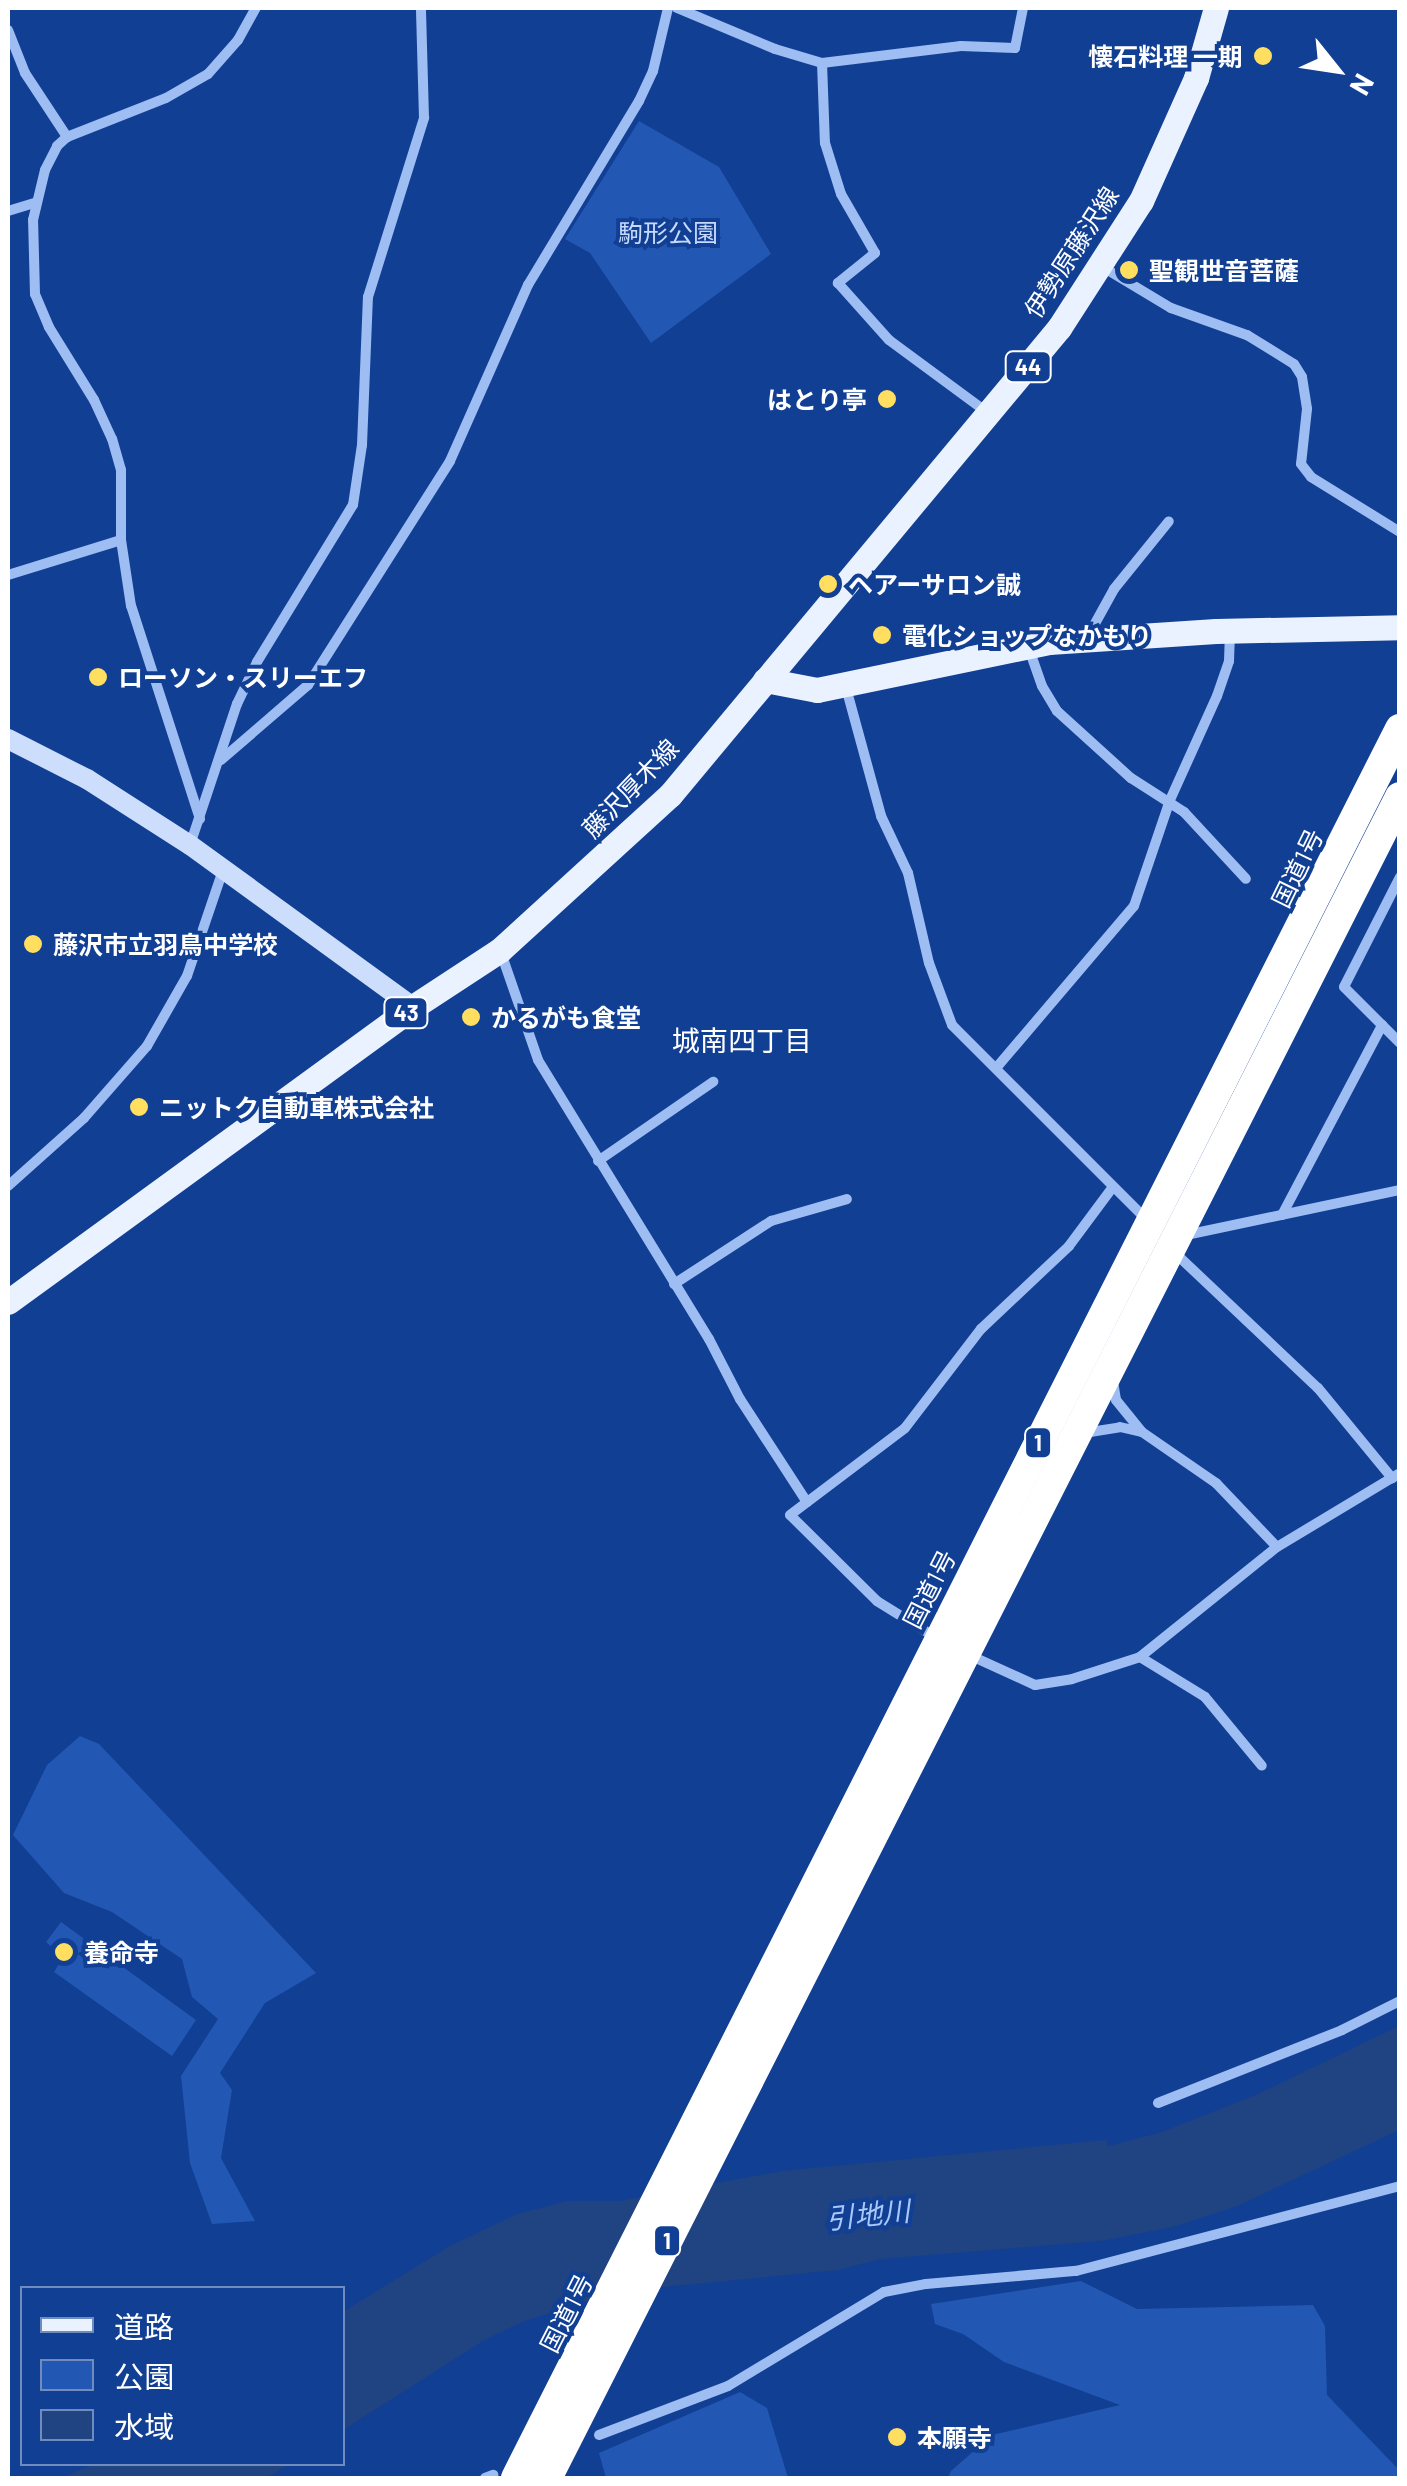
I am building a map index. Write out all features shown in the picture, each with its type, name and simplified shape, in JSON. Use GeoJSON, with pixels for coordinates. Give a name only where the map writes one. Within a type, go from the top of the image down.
{"type":"FeatureCollection","features":[{"type":"Feature","properties":{"kind":"highway","name":"国道1号"},"geometry":{"type":"LineString","coordinates":[[548,2478],[711,2153],[951,1645],[1069,1445],[1117,1352],[1165,1236],[1400,730]]}},
{"type":"Feature","properties":{"kind":"highway","name":"国道1号"},"geometry":{"type":"LineString","coordinates":[[498,2477],[590,2332],[678,2158],[1400,797]]}},
{"type":"Feature","properties":{"kind":"main road","name":"伊勢原藤沢線"},"geometry":{"type":"LineString","coordinates":[[765,680],[989,414],[1101,266],[1169,143],[1196,78],[1216,8]]}},
{"type":"Feature","properties":{"kind":"main road"},"geometry":{"type":"LineString","coordinates":[[765,680],[817,690],[844,680],[1028,645],[1230,630],[1400,627]]}},
{"type":"Feature","properties":{"kind":"main road","name":"藤沢厚木線"},"geometry":{"type":"LineString","coordinates":[[8,1302],[413,1008],[500,950],[670,795],[765,680]]}},
{"type":"Feature","properties":{"kind":"street"},"geometry":{"type":"LineString","coordinates":[[200,819],[130,606],[121,540],[122,486],[112,439],[94,400],[48,328],[35,294],[32,266],[37,202],[45,170],[67,137],[166,98],[208,74],[238,40],[256,8]]}},
{"type":"Feature","properties":{"kind":"street"},"geometry":{"type":"LineString","coordinates":[[190,846],[237,704],[257,662],[353,505],[362,446],[368,297],[374,267],[417,152],[424,118],[421,8]]}},
{"type":"Feature","properties":{"kind":"street"},"geometry":{"type":"LineString","coordinates":[[220,760],[308,685],[450,461],[528,285],[640,101],[653,71],[668,8]]}},
{"type":"Feature","properties":{"kind":"street"},"geometry":{"type":"LineString","coordinates":[[676,8],[822,64],[961,46],[1014,48],[1023,8]]}},
{"type":"Feature","properties":{"kind":"street"},"geometry":{"type":"LineString","coordinates":[[8,30],[25,72],[67,137]]}},
{"type":"Feature","properties":{"kind":"street"},"geometry":{"type":"LineString","coordinates":[[822,64],[826,143],[841,194],[875,252],[838,282],[889,340],[989,414]]}},
{"type":"Feature","properties":{"kind":"street"},"geometry":{"type":"LineString","coordinates":[[8,211],[37,202]]}},
{"type":"Feature","properties":{"kind":"street"},"geometry":{"type":"LineString","coordinates":[[1101,266],[1171,308],[1247,336],[1294,364],[1302,376],[1307,409],[1301,464],[1310,477],[1400,532]]}},
{"type":"Feature","properties":{"kind":"street"},"geometry":{"type":"LineString","coordinates":[[1086,640],[1114,589],[1169,521]]}},
{"type":"Feature","properties":{"kind":"street"},"geometry":{"type":"LineString","coordinates":[[8,575],[121,540]]}},
{"type":"Feature","properties":{"kind":"street"},"geometry":{"type":"LineString","coordinates":[[997,1067],[1134,906],[1170,800],[1217,696],[1229,661],[1230,630]]}},
{"type":"Feature","properties":{"kind":"street"},"geometry":{"type":"LineString","coordinates":[[1028,645],[1042,686],[1057,711],[1131,778],[1170,800],[1246,879]]}},
{"type":"Feature","properties":{"kind":"street"},"geometry":{"type":"LineString","coordinates":[[844,680],[881,816],[908,873],[929,963],[952,1024],[1112,1188],[1318,1388],[1396,1475],[1277,1547],[1140,1657],[1072,1679],[1035,1685],[951,1645],[877,1601],[790,1515],[905,1428],[981,1329],[1069,1246],[1112,1188]]}},
{"type":"Feature","properties":{"kind":"street"},"geometry":{"type":"LineString","coordinates":[[8,739],[87,780],[190,846],[413,1008]]}},
{"type":"Feature","properties":{"kind":"street"},"geometry":{"type":"LineString","coordinates":[[8,1186],[96,1106],[146,1046],[187,976],[223,868]]}},
{"type":"Feature","properties":{"kind":"street"},"geometry":{"type":"LineString","coordinates":[[1400,877],[1344,987],[1400,1043]]}},
{"type":"Feature","properties":{"kind":"street"},"geometry":{"type":"LineString","coordinates":[[500,950],[538,1060],[740,1399],[807,1502]]}},
{"type":"Feature","properties":{"kind":"street"},"geometry":{"type":"LineString","coordinates":[[1282,1215],[1382,1026]]}},
{"type":"Feature","properties":{"kind":"street"},"geometry":{"type":"LineString","coordinates":[[598,1161],[714,1082]]}},
{"type":"Feature","properties":{"kind":"street"},"geometry":{"type":"LineString","coordinates":[[1165,1236],[1400,1190]]}},
{"type":"Feature","properties":{"kind":"street"},"geometry":{"type":"LineString","coordinates":[[674,1284],[744,1234],[771,1221],[846,1199]]}},
{"type":"Feature","properties":{"kind":"street"},"geometry":{"type":"LineString","coordinates":[[1117,1352],[1112,1378],[1116,1400],[1142,1432],[1216,1483],[1277,1547]]}},
{"type":"Feature","properties":{"kind":"street"},"geometry":{"type":"LineString","coordinates":[[1069,1445],[1084,1434],[1101,1429],[1120,1427],[1142,1432]]}},
{"type":"Feature","properties":{"kind":"street"},"geometry":{"type":"LineString","coordinates":[[1140,1657],[1205,1697],[1262,1766]]}},
{"type":"Feature","properties":{"kind":"street"},"geometry":{"type":"LineString","coordinates":[[1158,2104],[1342,2030],[1400,2001]]}},
{"type":"Feature","properties":{"kind":"street"},"geometry":{"type":"LineString","coordinates":[[599,2435],[728,2386],[884,2292],[926,2284],[1076,2271],[1400,2186]]}},
{"type":"Feature","properties":{"kind":"green space","name":"駒形公園"},"geometry":{"type":"Polygon","coordinates":[[[639,121],[719,167],[771,254],[651,343],[590,253],[565,239],[639,121]]]}},
{"type":"Feature","properties":{"kind":"green space"},"geometry":{"type":"Polygon","coordinates":[[[80,1736],[99,1744],[316,1973],[265,2003],[220,2073],[232,2090],[221,2158],[255,2221],[212,2224],[190,2163],[181,2076],[218,2019],[192,1997],[182,1959],[112,1912],[64,1893],[13,1835],[47,1765],[80,1736]]]}},
{"type":"Feature","properties":{"kind":"green space"},"geometry":{"type":"Polygon","coordinates":[[[61,1922],[196,2020],[172,2056],[54,1972],[63,1957],[46,1942],[61,1922]]]}},
{"type":"Feature","properties":{"kind":"green space"},"geometry":{"type":"Polygon","coordinates":[[[1081,2281],[1137,2309],[1313,2305],[1325,2326],[1327,2395],[1399,2470],[1399,2478],[948,2478],[992,2435],[1120,2405],[1004,2362],[963,2334],[935,2324],[931,2304],[1081,2281]]]}},
{"type":"Feature","properties":{"kind":"green space"},"geometry":{"type":"Polygon","coordinates":[[[740,2392],[767,2408],[788,2478],[606,2478],[599,2453],[740,2392]]]}},
{"type":"Feature","properties":{"kind":"water","name":"引地川"},"geometry":{"type":"Polygon","coordinates":[[[1399,2026],[1399,2130],[1235,2207],[1172,2227],[1101,2241],[880,2259],[838,2270],[620,2291],[522,2322],[483,2341],[345,2429],[345,2311],[448,2247],[517,2214],[567,2201],[619,2201],[782,2171],[1106,2140],[1108,2146],[1159,2133],[1256,2095],[1399,2026]]]}},
{"type":"Feature","properties":{"kind":"water"},"geometry":{"type":"Polygon","coordinates":[[[89,2466],[287,2466],[266,2478],[62,2478],[89,2466]]]}},
{"type":"Feature","properties":{"kind":"place","name":"懐石料理 一期"},"geometry":{"type":"Point","coordinates":[1263,56]}},
{"type":"Feature","properties":{"kind":"place","name":"聖観世音菩薩"},"geometry":{"type":"Point","coordinates":[1129,270]}},
{"type":"Feature","properties":{"kind":"place","name":"はとり亭"},"geometry":{"type":"Point","coordinates":[887,399]}},
{"type":"Feature","properties":{"kind":"place","name":"ヘアーサロン誠"},"geometry":{"type":"Point","coordinates":[828,584]}},
{"type":"Feature","properties":{"kind":"place","name":"電化ショップなかもり"},"geometry":{"type":"Point","coordinates":[882,635]}},
{"type":"Feature","properties":{"kind":"place","name":"ローソン・スリーエフ"},"geometry":{"type":"Point","coordinates":[98,677]}},
{"type":"Feature","properties":{"kind":"place","name":"藤沢市立羽鳥中学校"},"geometry":{"type":"Point","coordinates":[33,944]}},
{"type":"Feature","properties":{"kind":"place","name":"かるがも食堂"},"geometry":{"type":"Point","coordinates":[471,1017]}},
{"type":"Feature","properties":{"kind":"place","name":"ニットク自動車株式会社"},"geometry":{"type":"Point","coordinates":[139,1107]}},
{"type":"Feature","properties":{"kind":"place","name":"養命寺"},"geometry":{"type":"Point","coordinates":[64,1952]}},
{"type":"Feature","properties":{"kind":"place","name":"本願寺"},"geometry":{"type":"Point","coordinates":[897,2437]}},
{"type":"Feature","properties":{"kind":"district","name":"城南四丁目"},"geometry":{"type":"Point","coordinates":[742,1040]}}]}
